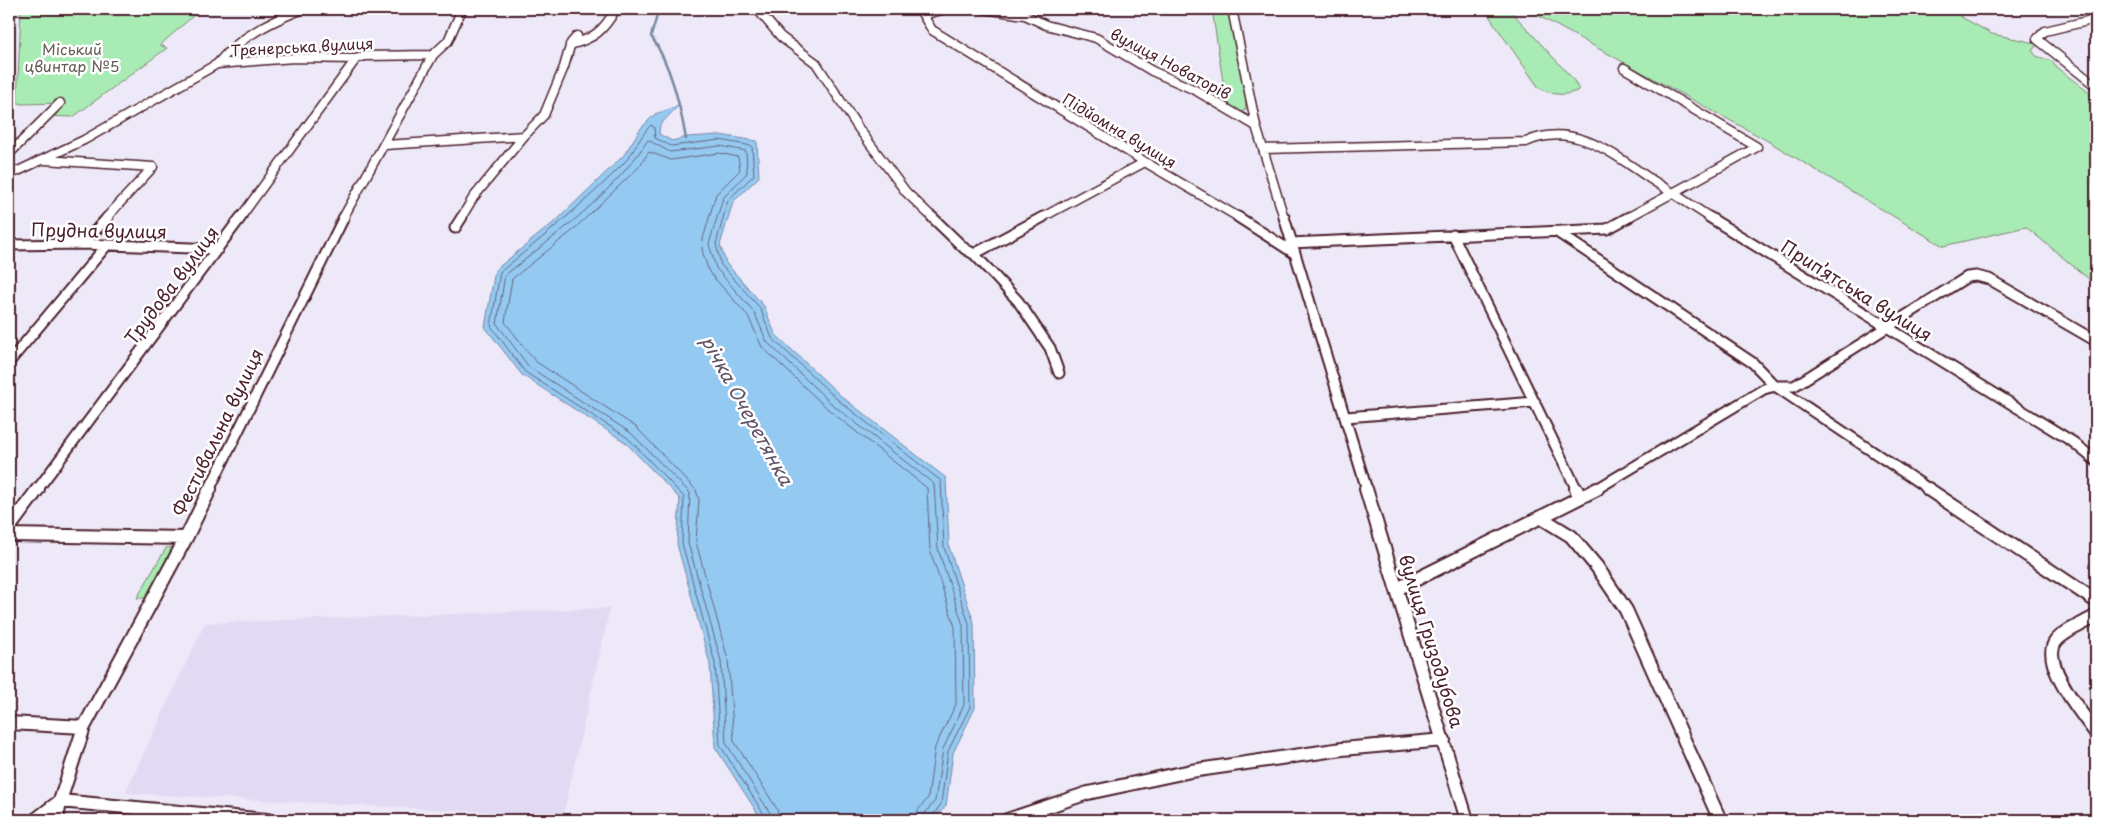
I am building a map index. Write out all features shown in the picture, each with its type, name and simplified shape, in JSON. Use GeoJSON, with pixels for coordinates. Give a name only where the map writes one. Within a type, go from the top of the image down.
{"type":"FeatureCollection","features":[{"type":"Feature","properties":{"kind":"street","name":"Тренерська вулиця"},"geometry":{"type":"LineString","coordinates":[[216,64],[233,47],[275,22],[303,9]]}},
{"type":"Feature","properties":{"kind":"street","name":"Фестивальна вулиця"},"geometry":{"type":"LineString","coordinates":[[57,820],[60,801],[84,727],[186,538],[328,246],[433,55],[441,51],[448,42],[462,9]]}},
{"type":"Feature","properties":{"kind":"street"},"geometry":{"type":"LineString","coordinates":[[570,45],[585,41],[603,32],[616,9]]}},
{"type":"Feature","properties":{"kind":"street"},"geometry":{"type":"LineString","coordinates":[[757,9],[781,37],[816,63],[859,129],[906,192],[965,249],[974,254],[1018,301],[1050,348],[1059,373]]}},
{"type":"Feature","properties":{"kind":"street","name":"Підйомна вулиця"},"geometry":{"type":"LineString","coordinates":[[945,9],[923,15],[932,30],[1145,162],[1224,208],[1294,253]]}},
{"type":"Feature","properties":{"kind":"street","name":"вулиця Новаторів"},"geometry":{"type":"LineString","coordinates":[[984,9],[1025,15],[1046,26],[1067,28],[1096,38],[1152,70],[1195,90],[1256,126]]}},
{"type":"Feature","properties":{"kind":"street","name":"вулиця Гризодубова"},"geometry":{"type":"LineString","coordinates":[[1232,9],[1256,126],[1290,243],[1346,417],[1467,820]]}},
{"type":"Feature","properties":{"kind":"street"},"geometry":{"type":"LineString","coordinates":[[2096,19],[2045,31],[2037,39],[2096,86]]}},
{"type":"Feature","properties":{"kind":"street"},"geometry":{"type":"LineString","coordinates":[[456,228],[473,198],[524,136],[544,115],[564,67],[570,45],[577,36]]}},
{"type":"Feature","properties":{"kind":"street","name":"Тренерська вулиця"},"geometry":{"type":"LineString","coordinates":[[216,64],[294,58],[356,59],[365,56],[433,55]]}},
{"type":"Feature","properties":{"kind":"street","name":"Трудова вулиця"},"geometry":{"type":"LineString","coordinates":[[9,528],[218,249],[356,59]]}},
{"type":"Feature","properties":{"kind":"street"},"geometry":{"type":"LineString","coordinates":[[9,175],[44,160],[124,119],[216,64]]}},
{"type":"Feature","properties":{"kind":"street"},"geometry":{"type":"LineString","coordinates":[[1290,243],[1607,229],[1757,146],[1624,68]]}},
{"type":"Feature","properties":{"kind":"street"},"geometry":{"type":"LineString","coordinates":[[9,154],[60,103]]}},
{"type":"Feature","properties":{"kind":"street","name":"Прип’ятська вулиця"},"geometry":{"type":"LineString","coordinates":[[1263,150],[1526,142],[1555,134],[1572,136],[1602,146],[1671,193],[2072,442],[2096,461]]}},
{"type":"Feature","properties":{"kind":"street"},"geometry":{"type":"LineString","coordinates":[[385,145],[524,136]]}},
{"type":"Feature","properties":{"kind":"street"},"geometry":{"type":"LineString","coordinates":[[44,160],[152,167],[83,244]]}},
{"type":"Feature","properties":{"kind":"street"},"geometry":{"type":"LineString","coordinates":[[974,254],[1145,162]]}},
{"type":"Feature","properties":{"kind":"street"},"geometry":{"type":"LineString","coordinates":[[9,169],[18,171]]}},
{"type":"Feature","properties":{"kind":"street"},"geometry":{"type":"LineString","coordinates":[[1557,232],[1753,363],[1775,386],[2096,601]]}},
{"type":"Feature","properties":{"kind":"street"},"geometry":{"type":"LineString","coordinates":[[1453,235],[1580,497]]}},
{"type":"Feature","properties":{"kind":"street","name":"Прудна вулиця"},"geometry":{"type":"LineString","coordinates":[[11,247],[83,244],[218,249]]}},
{"type":"Feature","properties":{"kind":"street"},"geometry":{"type":"LineString","coordinates":[[9,362],[107,245]]}},
{"type":"Feature","properties":{"kind":"street"},"geometry":{"type":"LineString","coordinates":[[1397,589],[1580,497],[1764,389],[1775,386],[1794,386],[1949,290],[1964,277],[1980,276],[1989,279],[2096,341]]}},
{"type":"Feature","properties":{"kind":"street"},"geometry":{"type":"LineString","coordinates":[[1346,417],[1535,402]]}},
{"type":"Feature","properties":{"kind":"street"},"geometry":{"type":"LineString","coordinates":[[1540,517],[1571,536],[1597,567],[1626,610],[1720,820]]}},
{"type":"Feature","properties":{"kind":"street"},"geometry":{"type":"LineString","coordinates":[[9,535],[186,538]]}},
{"type":"Feature","properties":{"kind":"street"},"geometry":{"type":"LineString","coordinates":[[2096,616],[2055,641],[2052,649],[2056,671],[2069,694],[2096,732]]}},
{"type":"Feature","properties":{"kind":"street"},"geometry":{"type":"LineString","coordinates":[[9,723],[84,727]]}},
{"type":"Feature","properties":{"kind":"street"},"geometry":{"type":"LineString","coordinates":[[1007,820],[1088,793],[1191,771],[1342,749],[1444,740]]}},
{"type":"Feature","properties":{"kind":"street"},"geometry":{"type":"LineString","coordinates":[[34,820],[60,801],[267,820]]}},
{"type":"Feature","properties":{"kind":"shaded area"},"geometry":{"type":"Polygon","coordinates":[[[610,608],[563,816],[125,793],[205,623],[610,608]]]}},
{"type":"Feature","properties":{"kind":"green space","name":"Міський цвинтар №5"},"geometry":{"type":"Polygon","coordinates":[[[21,9],[201,9],[160,45],[167,48],[73,117],[46,116],[59,103],[21,104],[17,102],[21,9]]]}},
{"type":"Feature","properties":{"kind":"green space"},"geometry":{"type":"Polygon","coordinates":[[[1212,9],[1229,9],[1245,97],[1246,109],[1240,113],[1229,109],[1226,102],[1212,9]]]}},
{"type":"Feature","properties":{"kind":"green space"},"geometry":{"type":"Polygon","coordinates":[[[1484,9],[1509,9],[1573,79],[1579,90],[1568,94],[1559,94],[1539,88],[1484,9]]]}},
{"type":"Feature","properties":{"kind":"green space"},"geometry":{"type":"Polygon","coordinates":[[[1526,9],[1947,9],[1992,34],[2038,45],[2032,50],[2036,56],[2052,61],[2056,67],[2096,98],[2096,285],[2026,227],[1943,246],[1766,140],[1526,9]]]}},
{"type":"Feature","properties":{"kind":"green space"},"geometry":{"type":"Polygon","coordinates":[[[179,547],[151,598],[137,598],[166,548],[179,547]]]}},
{"type":"Feature","properties":{"kind":"water"},"geometry":{"type":"Polygon","coordinates":[[[678,106],[660,125],[659,134],[672,141],[687,137],[720,135],[757,141],[759,177],[733,202],[720,245],[726,263],[764,306],[775,334],[841,396],[946,478],[949,547],[974,623],[975,708],[953,753],[946,806],[933,820],[762,820],[715,747],[710,664],[677,544],[680,499],[625,442],[522,375],[485,327],[495,270],[558,219],[624,155],[641,128],[655,114],[678,106]]]}},
{"type":"Feature","properties":{"kind":"waterway","name":"річка Очеретянка"},"geometry":{"type":"LineString","coordinates":[[659,9],[651,36],[669,72],[678,99],[686,139]]}}]}
